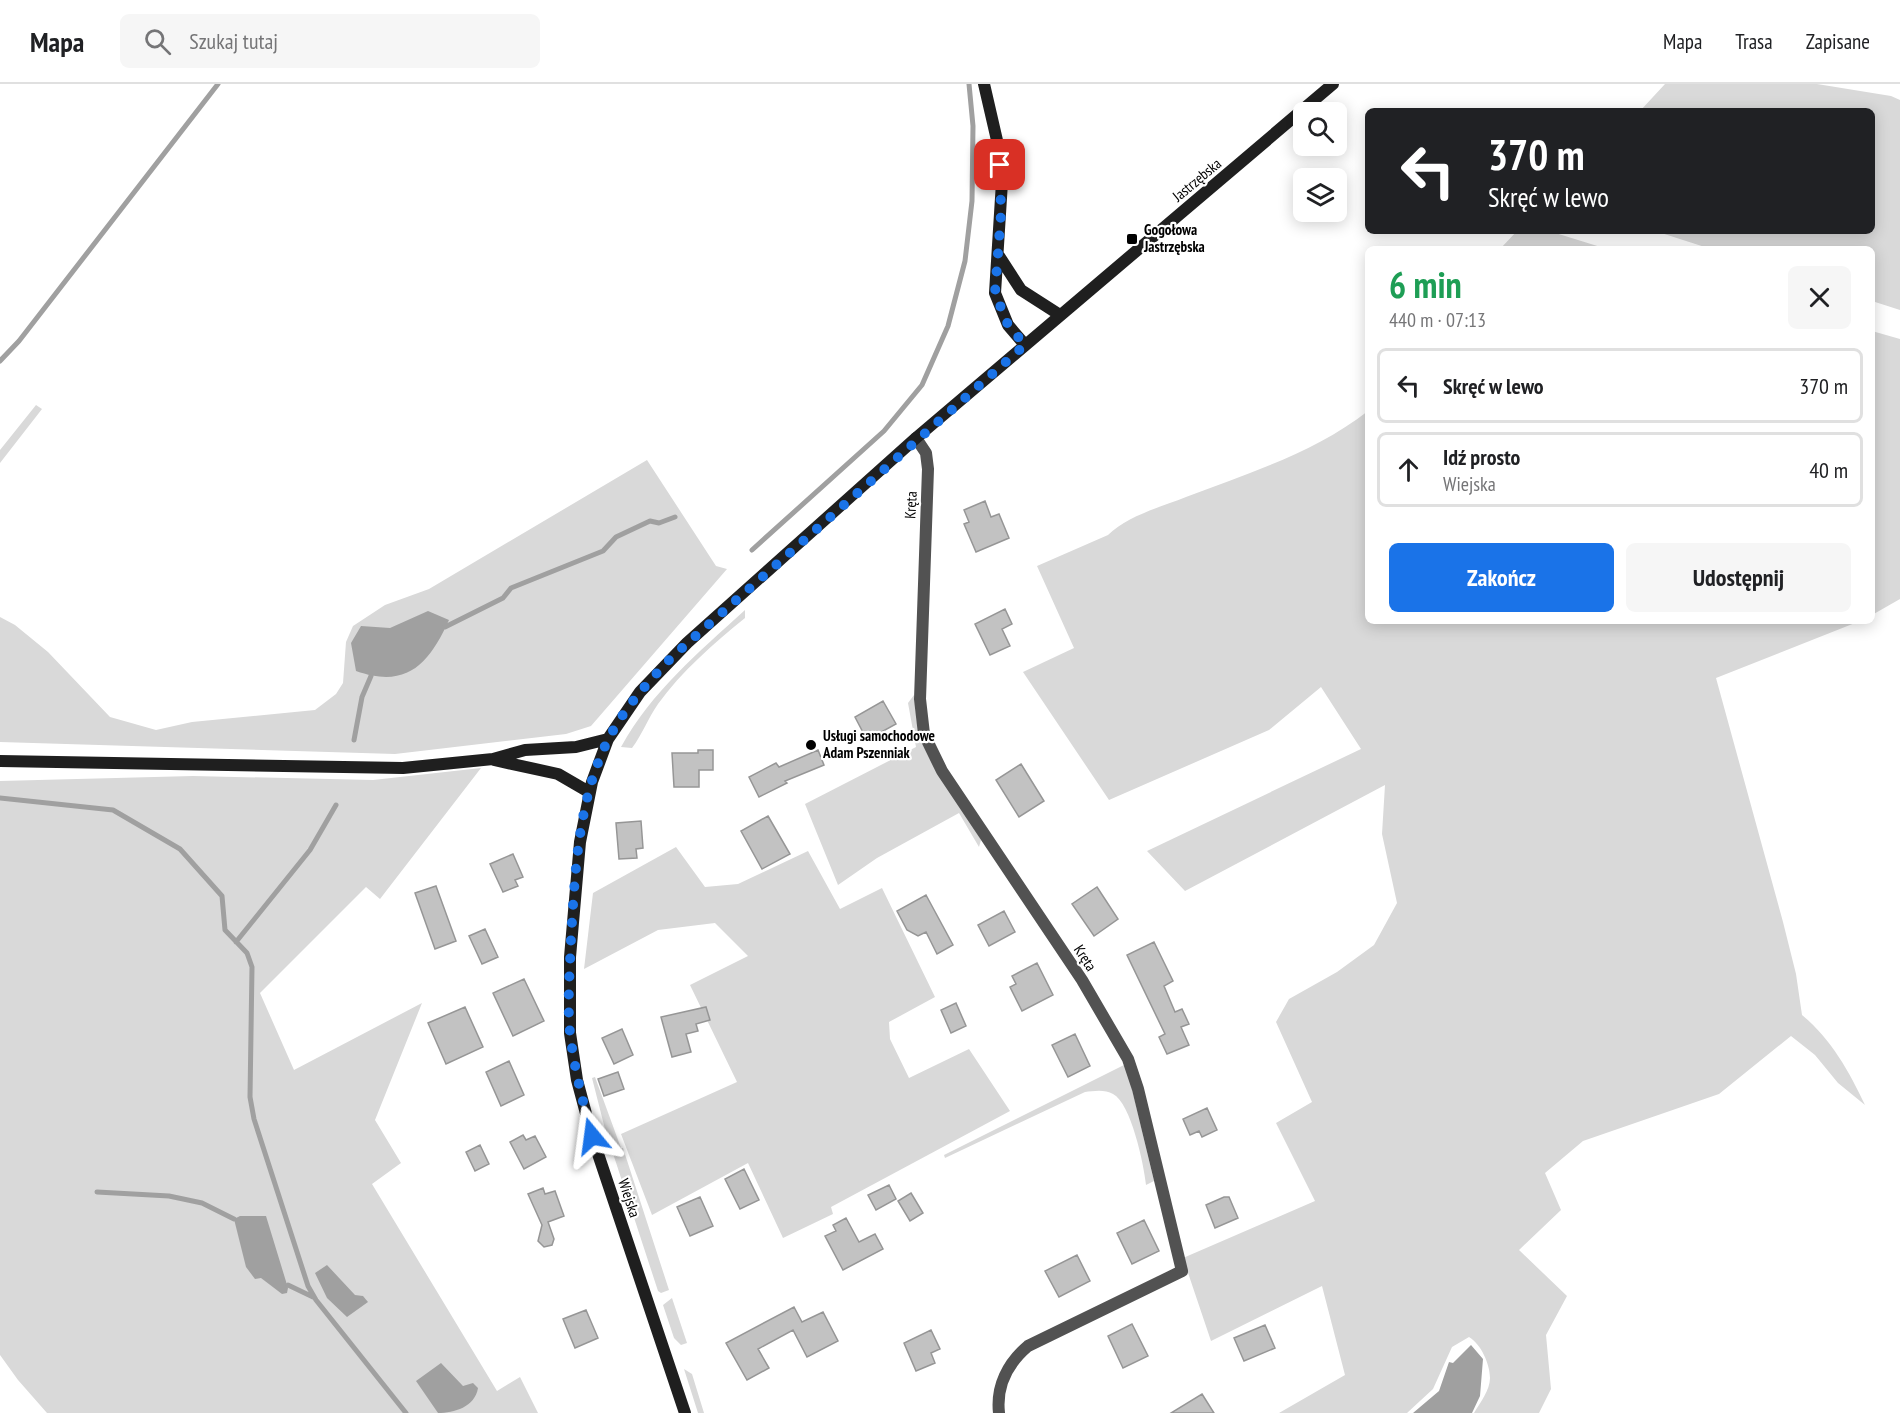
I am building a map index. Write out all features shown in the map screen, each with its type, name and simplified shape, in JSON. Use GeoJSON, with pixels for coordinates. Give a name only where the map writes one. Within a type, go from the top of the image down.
{"type":"FeatureCollection","features":[{"type":"Feature","properties":{"kind":"street"},"geometry":{"type":"LineString","coordinates":[[984,84],[992,112],[1002,182],[995,293],[1008,325],[1025,345]]}},
{"type":"Feature","properties":{"kind":"street","name":"Jastrzębska"},"geometry":{"type":"LineString","coordinates":[[1025,345],[1333,84]]}},
{"type":"Feature","properties":{"kind":"street"},"geometry":{"type":"LineString","coordinates":[[999,255],[1020,290],[1060,315]]}},
{"type":"Feature","properties":{"kind":"street","name":"Wiejska"},"geometry":{"type":"LineString","coordinates":[[685,1413],[595,1145],[580,1092],[573,1055],[569,1011],[572,926],[580,842],[589,792],[608,739],[640,692],[673,656],[916,438],[1025,345]]}},
{"type":"Feature","properties":{"kind":"street","name":"Kręta"},"geometry":{"type":"LineString","coordinates":[[916,438],[926,453],[928,469],[920,699],[924,734],[951,787],[1008,867],[1082,980],[1128,1059],[1138,1089],[1182,1271],[1028,1346],[1012,1364],[1003,1381],[998,1400],[999,1413]]}},
{"type":"Feature","properties":{"kind":"street"},"geometry":{"type":"LineString","coordinates":[[0,761],[383,769],[493,759],[525,750],[576,747],[608,739]]}},
{"type":"Feature","properties":{"kind":"street"},"geometry":{"type":"LineString","coordinates":[[493,759],[558,774],[589,792]]}},
{"type":"Feature","properties":{"kind":"shaded area"},"geometry":{"type":"Polygon","coordinates":[[[1665,84],[1817,84],[1891,96],[1900,100],[1900,310],[1875,302],[1875,246],[1702,246],[1664,234],[1875,234],[1875,108],[1643,108],[1665,84]]]}},
{"type":"Feature","properties":{"kind":"shaded area"},"geometry":{"type":"Polygon","coordinates":[[[1514,234],[1559,234],[1597,246],[1503,246],[1514,234]]]}},
{"type":"Feature","properties":{"kind":"shaded area"},"geometry":{"type":"Polygon","coordinates":[[[1875,332],[1900,339],[1900,599],[1875,613],[1875,332]]]}},
{"type":"Feature","properties":{"kind":"shaded area"},"geometry":{"type":"Polygon","coordinates":[[[36,405],[42,409],[0,463],[0,450],[36,405]]]}},
{"type":"Feature","properties":{"kind":"shaded area"},"geometry":{"type":"Polygon","coordinates":[[[1365,413],[1365,624],[1852,624],[1716,678],[1783,922],[1796,974],[1802,1015],[1822,1034],[1838,1056],[1865,1105],[1838,1083],[1815,1055],[1791,1036],[1719,1094],[1583,1141],[1545,1173],[1561,1210],[1519,1250],[1567,1296],[1546,1335],[1551,1389],[1539,1413],[1474,1413],[1487,1392],[1490,1378],[1484,1355],[1469,1337],[1452,1347],[1433,1389],[1407,1413],[1279,1413],[1345,1375],[1322,1286],[1211,1341],[1183,1258],[1315,1201],[1276,1123],[1312,1102],[1276,1022],[1289,999],[1337,972],[1374,945],[1397,903],[1382,834],[1385,785],[1185,891],[1147,851],[1361,749],[1321,687],[1269,730],[1109,800],[1023,672],[1074,648],[1037,566],[1108,535],[1125,522],[1145,513],[1280,461],[1347,426],[1365,413]]]}},
{"type":"Feature","properties":{"kind":"shaded area"},"geometry":{"type":"Polygon","coordinates":[[[647,460],[716,566],[727,569],[591,726],[566,734],[395,754],[0,742],[0,617],[15,625],[48,652],[110,717],[156,730],[192,722],[315,710],[336,694],[343,683],[346,642],[353,626],[385,605],[429,589],[647,460]]]}},
{"type":"Feature","properties":{"kind":"shaded area"},"geometry":{"type":"Polygon","coordinates":[[[745,610],[745,618],[698,658],[667,692],[654,709],[632,748],[621,747],[661,690],[693,657],[745,610]]]}},
{"type":"Feature","properties":{"kind":"shaded area"},"geometry":{"type":"Polygon","coordinates":[[[428,611],[449,620],[433,649],[414,669],[389,677],[356,671],[351,643],[361,626],[390,628],[428,611]]]}},
{"type":"Feature","properties":{"kind":"shaded area"},"geometry":{"type":"Polygon","coordinates":[[[914,695],[918,732],[981,840],[979,847],[959,813],[877,858],[838,885],[805,804],[916,747],[908,703],[914,695]]]}},
{"type":"Feature","properties":{"kind":"shaded area"},"geometry":{"type":"Polygon","coordinates":[[[481,768],[380,899],[366,887],[260,993],[294,1070],[422,1003],[375,1120],[401,1163],[372,1184],[497,1391],[520,1377],[538,1413],[47,1413],[0,1355],[0,781],[193,776],[373,780],[481,768]]]}},
{"type":"Feature","properties":{"kind":"shaded area"},"geometry":{"type":"Polygon","coordinates":[[[676,847],[705,887],[738,884],[808,851],[840,909],[882,888],[935,997],[889,1022],[890,1039],[909,1078],[969,1049],[1010,1111],[831,1207],[833,1214],[783,1238],[748,1163],[652,1215],[621,1134],[737,1082],[690,985],[748,956],[715,923],[658,930],[584,969],[593,893],[676,847]]]}},
{"type":"Feature","properties":{"kind":"shaded area"},"geometry":{"type":"Polygon","coordinates":[[[1126,1064],[1154,1181],[1146,1185],[1143,1164],[1131,1121],[1120,1100],[1110,1092],[1103,1091],[1085,1092],[945,1158],[944,1155],[1126,1064]]]}},
{"type":"Feature","properties":{"kind":"shaded area"},"geometry":{"type":"Polygon","coordinates":[[[595,1077],[621,1148],[623,1148],[669,1290],[661,1293],[658,1291],[605,1129],[592,1078],[595,1077]]]}},
{"type":"Feature","properties":{"kind":"shaded area"},"geometry":{"type":"Polygon","coordinates":[[[240,1216],[266,1216],[288,1288],[287,1293],[282,1294],[261,1278],[255,1279],[246,1267],[234,1219],[240,1216]]]}},
{"type":"Feature","properties":{"kind":"shaded area"},"geometry":{"type":"Polygon","coordinates":[[[327,1265],[355,1295],[363,1296],[368,1302],[347,1317],[327,1298],[315,1273],[327,1265]]]}},
{"type":"Feature","properties":{"kind":"shaded area"},"geometry":{"type":"Polygon","coordinates":[[[672,1298],[687,1343],[681,1345],[674,1338],[663,1305],[672,1298]]]}},
{"type":"Feature","properties":{"kind":"shaded area"},"geometry":{"type":"Polygon","coordinates":[[[1471,1345],[1483,1359],[1480,1396],[1472,1413],[1413,1413],[1439,1391],[1449,1362],[1453,1363],[1471,1345]]]}},
{"type":"Feature","properties":{"kind":"shaded area"},"geometry":{"type":"Polygon","coordinates":[[[441,1363],[463,1386],[473,1383],[478,1388],[473,1400],[463,1408],[438,1413],[416,1381],[441,1363]]]}},
{"type":"Feature","properties":{"kind":"shaded area"},"geometry":{"type":"Polygon","coordinates":[[[684,1369],[692,1374],[704,1413],[698,1413],[684,1369]]]}},
{"type":"Feature","properties":{"kind":"building"},"geometry":{"type":"Polygon","coordinates":[[[985,501],[991,517],[999,514],[1009,538],[976,552],[964,524],[969,522],[964,510],[985,501]]]}},
{"type":"Feature","properties":{"kind":"building"},"geometry":{"type":"Polygon","coordinates":[[[1005,609],[1012,624],[1002,629],[1010,646],[990,655],[975,624],[1005,609]]]}},
{"type":"Feature","properties":{"kind":"building"},"geometry":{"type":"Polygon","coordinates":[[[883,701],[896,724],[867,740],[855,717],[883,701]]]}},
{"type":"Feature","properties":{"kind":"building"},"geometry":{"type":"Polygon","coordinates":[[[698,750],[713,750],[713,770],[699,770],[699,787],[674,787],[672,753],[698,753],[698,750]]]}},
{"type":"Feature","properties":{"kind":"building"},"geometry":{"type":"Polygon","coordinates":[[[818,750],[824,765],[785,781],[787,783],[759,797],[749,777],[776,763],[779,767],[818,750]]]}},
{"type":"Feature","properties":{"kind":"building"},"geometry":{"type":"Polygon","coordinates":[[[1021,764],[1044,801],[1019,817],[996,780],[1021,764]]]}},
{"type":"Feature","properties":{"kind":"building"},"geometry":{"type":"Polygon","coordinates":[[[768,816],[790,854],[762,869],[741,831],[768,816]]]}},
{"type":"Feature","properties":{"kind":"building"},"geometry":{"type":"Polygon","coordinates":[[[641,821],[643,848],[636,849],[637,858],[619,859],[616,823],[641,821]]]}},
{"type":"Feature","properties":{"kind":"building"},"geometry":{"type":"Polygon","coordinates":[[[513,854],[523,877],[515,880],[518,886],[503,892],[490,864],[513,854]]]}},
{"type":"Feature","properties":{"kind":"building"},"geometry":{"type":"Polygon","coordinates":[[[436,886],[456,941],[435,949],[415,893],[436,886]]]}},
{"type":"Feature","properties":{"kind":"building"},"geometry":{"type":"Polygon","coordinates":[[[1097,887],[1118,919],[1094,936],[1072,904],[1097,887]]]}},
{"type":"Feature","properties":{"kind":"building"},"geometry":{"type":"Polygon","coordinates":[[[926,895],[953,945],[937,954],[926,932],[918,936],[907,930],[897,911],[926,895]]]}},
{"type":"Feature","properties":{"kind":"building"},"geometry":{"type":"Polygon","coordinates":[[[1004,911],[1015,932],[989,946],[978,925],[1004,911]]]}},
{"type":"Feature","properties":{"kind":"building"},"geometry":{"type":"Polygon","coordinates":[[[485,929],[498,957],[482,964],[469,936],[485,929]]]}},
{"type":"Feature","properties":{"kind":"building"},"geometry":{"type":"Polygon","coordinates":[[[1154,942],[1173,981],[1164,986],[1175,1012],[1182,1009],[1189,1024],[1181,1027],[1189,1045],[1167,1054],[1159,1037],[1165,1034],[1127,955],[1154,942]]]}},
{"type":"Feature","properties":{"kind":"building"},"geometry":{"type":"Polygon","coordinates":[[[1037,963],[1053,995],[1022,1011],[1010,987],[1016,984],[1012,976],[1037,963]]]}},
{"type":"Feature","properties":{"kind":"building"},"geometry":{"type":"Polygon","coordinates":[[[524,979],[544,1021],[513,1036],[493,993],[524,979]]]}},
{"type":"Feature","properties":{"kind":"building"},"geometry":{"type":"Polygon","coordinates":[[[956,1003],[966,1026],[951,1033],[941,1010],[956,1003]]]}},
{"type":"Feature","properties":{"kind":"building"},"geometry":{"type":"Polygon","coordinates":[[[465,1007],[483,1047],[446,1064],[428,1023],[465,1007]]]}},
{"type":"Feature","properties":{"kind":"building"},"geometry":{"type":"Polygon","coordinates":[[[706,1007],[710,1020],[696,1024],[698,1031],[686,1034],[691,1052],[672,1057],[661,1017],[706,1007]]]}},
{"type":"Feature","properties":{"kind":"building"},"geometry":{"type":"Polygon","coordinates":[[[622,1029],[633,1055],[614,1064],[602,1038],[622,1029]]]}},
{"type":"Feature","properties":{"kind":"building"},"geometry":{"type":"Polygon","coordinates":[[[1075,1034],[1090,1066],[1068,1077],[1052,1045],[1075,1034]]]}},
{"type":"Feature","properties":{"kind":"building"},"geometry":{"type":"Polygon","coordinates":[[[509,1061],[524,1095],[501,1106],[486,1072],[509,1061]]]}},
{"type":"Feature","properties":{"kind":"building"},"geometry":{"type":"Polygon","coordinates":[[[618,1072],[624,1089],[604,1096],[598,1079],[618,1072]]]}},
{"type":"Feature","properties":{"kind":"building"},"geometry":{"type":"Polygon","coordinates":[[[1207,1108],[1217,1130],[1202,1137],[1199,1131],[1190,1135],[1183,1119],[1207,1108]]]}},
{"type":"Feature","properties":{"kind":"building"},"geometry":{"type":"Polygon","coordinates":[[[523,1135],[526,1140],[535,1136],[546,1157],[524,1169],[510,1142],[523,1135]]]}},
{"type":"Feature","properties":{"kind":"building"},"geometry":{"type":"Polygon","coordinates":[[[480,1145],[489,1164],[475,1171],[466,1152],[480,1145]]]}},
{"type":"Feature","properties":{"kind":"building"},"geometry":{"type":"Polygon","coordinates":[[[744,1169],[759,1200],[740,1209],[725,1179],[744,1169]]]}},
{"type":"Feature","properties":{"kind":"building"},"geometry":{"type":"Polygon","coordinates":[[[889,1185],[896,1199],[876,1210],[868,1195],[889,1185]]]}},
{"type":"Feature","properties":{"kind":"building"},"geometry":{"type":"Polygon","coordinates":[[[543,1188],[545,1194],[555,1191],[564,1216],[548,1222],[554,1239],[552,1245],[544,1247],[538,1241],[542,1225],[528,1194],[543,1188]]]}},
{"type":"Feature","properties":{"kind":"building"},"geometry":{"type":"Polygon","coordinates":[[[911,1193],[923,1213],[910,1221],[898,1201],[911,1193]]]}},
{"type":"Feature","properties":{"kind":"building"},"geometry":{"type":"Polygon","coordinates":[[[700,1197],[713,1226],[690,1236],[677,1207],[700,1197]]]}},
{"type":"Feature","properties":{"kind":"building"},"geometry":{"type":"Polygon","coordinates":[[[1229,1197],[1238,1218],[1215,1228],[1206,1205],[1229,1197]]]}},
{"type":"Feature","properties":{"kind":"building"},"geometry":{"type":"Polygon","coordinates":[[[846,1218],[859,1242],[875,1234],[883,1249],[843,1270],[825,1236],[836,1231],[833,1225],[846,1218]]]}},
{"type":"Feature","properties":{"kind":"building"},"geometry":{"type":"Polygon","coordinates":[[[1144,1220],[1159,1251],[1132,1264],[1117,1233],[1144,1220]]]}},
{"type":"Feature","properties":{"kind":"building"},"geometry":{"type":"Polygon","coordinates":[[[1077,1255],[1090,1281],[1059,1297],[1045,1271],[1077,1255]]]}},
{"type":"Feature","properties":{"kind":"building"},"geometry":{"type":"Polygon","coordinates":[[[794,1307],[802,1322],[823,1312],[838,1341],[807,1357],[793,1330],[758,1349],[769,1368],[747,1380],[726,1343],[794,1307]]]}},
{"type":"Feature","properties":{"kind":"building"},"geometry":{"type":"Polygon","coordinates":[[[586,1310],[598,1338],[575,1348],[563,1319],[586,1310]]]}},
{"type":"Feature","properties":{"kind":"building"},"geometry":{"type":"Polygon","coordinates":[[[1132,1324],[1148,1356],[1123,1368],[1108,1336],[1132,1324]]]}},
{"type":"Feature","properties":{"kind":"building"},"geometry":{"type":"Polygon","coordinates":[[[1265,1325],[1275,1348],[1244,1361],[1234,1338],[1265,1325]]]}},
{"type":"Feature","properties":{"kind":"building"},"geometry":{"type":"Polygon","coordinates":[[[931,1330],[940,1349],[931,1353],[935,1363],[916,1371],[904,1343],[931,1330]]]}},
{"type":"Feature","properties":{"kind":"building"},"geometry":{"type":"Polygon","coordinates":[[[1202,1394],[1214,1413],[1171,1413],[1202,1394]]]}},
{"type":"Feature","properties":{"kind":"waterway"},"geometry":{"type":"LineString","coordinates":[[0,361],[19,341],[218,84]]}},
{"type":"Feature","properties":{"kind":"waterway"},"geometry":{"type":"LineString","coordinates":[[752,550],[884,431],[922,385],[948,326],[965,261],[972,201],[973,126],[969,84]]}},
{"type":"Feature","properties":{"kind":"waterway"},"geometry":{"type":"LineString","coordinates":[[445,627],[503,598],[511,588],[603,551],[616,537],[650,521],[659,523],[675,517]]}},
{"type":"Feature","properties":{"kind":"waterway"},"geometry":{"type":"LineString","coordinates":[[354,740],[362,697],[371,676]]}},
{"type":"Feature","properties":{"kind":"waterway"},"geometry":{"type":"LineString","coordinates":[[0,798],[113,810],[180,849],[222,896],[225,930],[247,953],[252,967],[250,1097],[254,1119],[308,1286],[316,1300],[406,1413]]}},
{"type":"Feature","properties":{"kind":"waterway"},"geometry":{"type":"LineString","coordinates":[[236,942],[310,850],[336,805]]}},
{"type":"Feature","properties":{"kind":"waterway"},"geometry":{"type":"LineString","coordinates":[[97,1192],[169,1196],[202,1203],[234,1219]]}},
{"type":"Feature","properties":{"kind":"waterway"},"geometry":{"type":"LineString","coordinates":[[288,1285],[313,1297]]}},
{"type":"Feature","properties":{"kind":"place","name":"Gogołowa Jastrzębska"},"geometry":{"type":"Point","coordinates":[1132,239]}},
{"type":"Feature","properties":{"kind":"place","name":"Usługi samochodowe Adam Pszenniak"},"geometry":{"type":"Point","coordinates":[811,745]}},
{"type":"Feature","properties":{"kind":"route"},"geometry":{"type":"LineString","coordinates":[[592,1136],[575,1067],[569,1011],[578,854],[589,792],[601,755],[623,714],[673,656],[916,438],[1025,345],[1006,322],[995,293],[1001,214],[1000,165]]}}]}
